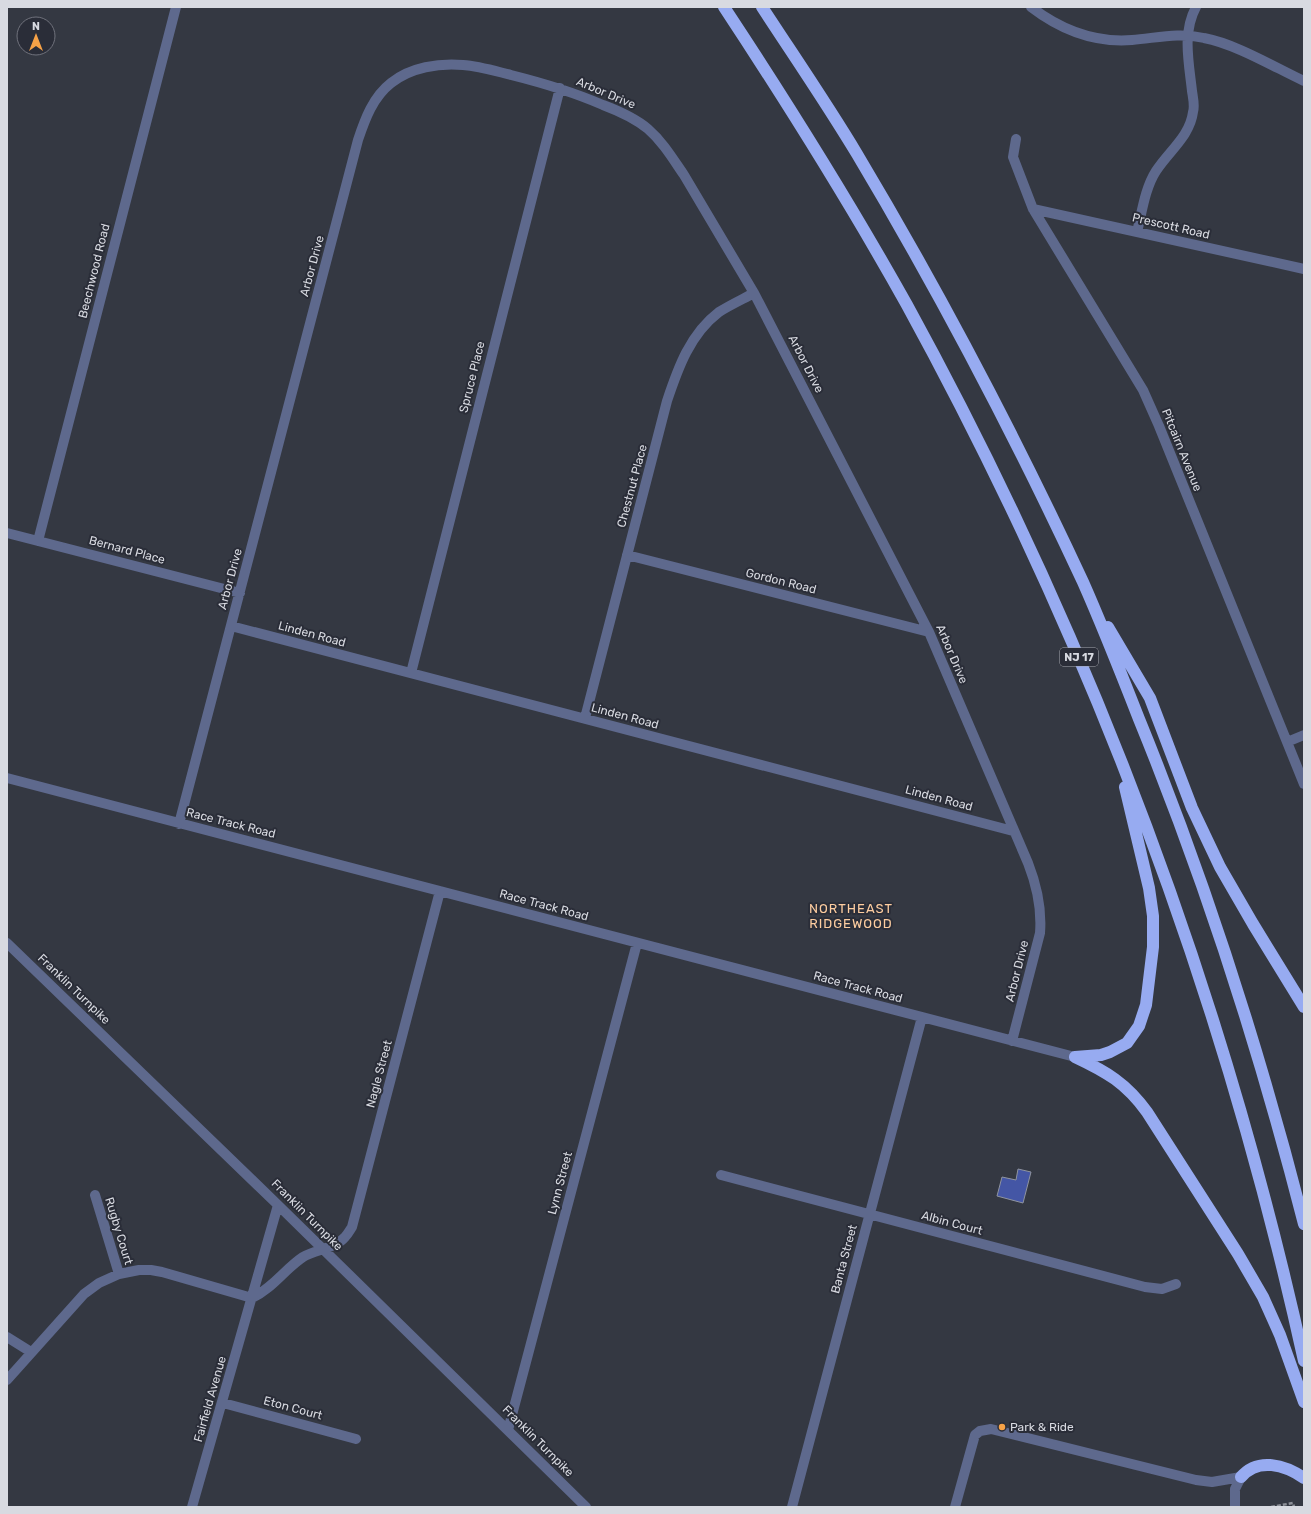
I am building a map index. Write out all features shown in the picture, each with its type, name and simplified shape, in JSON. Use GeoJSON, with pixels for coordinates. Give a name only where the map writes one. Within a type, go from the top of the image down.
{"type":"FeatureCollection","features":[{"type":"Feature","properties":{"kind":"highway","name":"NJ 17"},"geometry":{"type":"LineString","coordinates":[[724,7],[831,176],[876,251],[932,352],[1021,528],[1071,639],[1116,745],[1173,897],[1226,1060],[1268,1209],[1304,1361]]}},
{"type":"Feature","properties":{"kind":"highway","name":"NJ 17"},"geometry":{"type":"LineString","coordinates":[[762,7],[855,150],[933,285],[987,387],[1083,584],[1156,760],[1232,973],[1264,1078],[1304,1224]]}},
{"type":"Feature","properties":{"kind":"highway"},"geometry":{"type":"LineString","coordinates":[[1083,584],[1150,698],[1192,808],[1220,867],[1253,924],[1304,1006]]}},
{"type":"Feature","properties":{"kind":"highway"},"geometry":{"type":"LineString","coordinates":[[1075,1057],[1100,1055],[1110,1052],[1127,1043],[1134,1034],[1143,1016],[1151,965],[1154,932],[1152,902],[1116,745]]}},
{"type":"Feature","properties":{"kind":"highway"},"geometry":{"type":"LineString","coordinates":[[1075,1057],[1112,1076],[1130,1092],[1147,1112],[1238,1254],[1263,1297],[1280,1335],[1304,1402]]}},
{"type":"Feature","properties":{"kind":"highway"},"geometry":{"type":"LineString","coordinates":[[1241,1477],[1251,1469],[1266,1465],[1284,1467],[1304,1478]]}},
{"type":"Feature","properties":{"kind":"street","name":"Beechwood Road"},"geometry":{"type":"LineString","coordinates":[[38,541],[176,7]]}},
{"type":"Feature","properties":{"kind":"street"},"geometry":{"type":"LineString","coordinates":[[1031,7],[1047,20],[1089,37],[1108,40],[1132,40],[1188,35],[1203,37],[1224,43],[1304,81]]}},
{"type":"Feature","properties":{"kind":"street"},"geometry":{"type":"LineString","coordinates":[[1137,232],[1149,186],[1155,171],[1191,124],[1194,110],[1188,35],[1193,13],[1196,7]]}},
{"type":"Feature","properties":{"kind":"street","name":"Arbor Drive"},"geometry":{"type":"LineString","coordinates":[[179,824],[358,140],[374,102],[391,82],[417,69],[447,64],[480,68],[560,88],[621,112],[649,130],[664,147],[684,175],[754,293],[929,632],[1028,863],[1038,893],[1041,920],[1038,945],[1012,1041]]}},
{"type":"Feature","properties":{"kind":"street","name":"Spruce Place"},"geometry":{"type":"LineString","coordinates":[[410,673],[560,88]]}},
{"type":"Feature","properties":{"kind":"street","name":"Pitcairn Avenue"},"geometry":{"type":"LineString","coordinates":[[1016,139],[1013,157],[1033,209],[1143,390],[1304,784]]}},
{"type":"Feature","properties":{"kind":"street","name":"Prescott Road"},"geometry":{"type":"LineString","coordinates":[[1033,209],[1304,269]]}},
{"type":"Feature","properties":{"kind":"street","name":"Chestnut Place"},"geometry":{"type":"LineString","coordinates":[[585,718],[667,402],[678,368],[686,352],[706,324],[720,312],[754,293]]}},
{"type":"Feature","properties":{"kind":"street","name":"Bernard Place"},"geometry":{"type":"LineString","coordinates":[[7,533],[240,593]]}},
{"type":"Feature","properties":{"kind":"street","name":"Gordon Road"},"geometry":{"type":"LineString","coordinates":[[628,555],[929,632]]}},
{"type":"Feature","properties":{"kind":"street","name":"Linden Road"},"geometry":{"type":"LineString","coordinates":[[231,626],[1013,831]]}},
{"type":"Feature","properties":{"kind":"street"},"geometry":{"type":"LineString","coordinates":[[1287,742],[1304,735]]}},
{"type":"Feature","properties":{"kind":"street","name":"Race Track Road"},"geometry":{"type":"LineString","coordinates":[[7,778],[1075,1057]]}},
{"type":"Feature","properties":{"kind":"street","name":"Nagle Street"},"geometry":{"type":"LineString","coordinates":[[323,1248],[339,1243],[346,1237],[354,1221],[440,891]]}},
{"type":"Feature","properties":{"kind":"street","name":"Franklin Turnpike"},"geometry":{"type":"LineString","coordinates":[[7,943],[278,1204],[586,1507]]}},
{"type":"Feature","properties":{"kind":"street","name":"Lynn Street"},"geometry":{"type":"LineString","coordinates":[[508,1430],[637,943]]}},
{"type":"Feature","properties":{"kind":"street","name":"Banta Street"},"geometry":{"type":"LineString","coordinates":[[792,1507],[922,1017]]}},
{"type":"Feature","properties":{"kind":"street","name":"Albin Court"},"geometry":{"type":"LineString","coordinates":[[721,1175],[1145,1288],[1162,1289],[1176,1284]]}},
{"type":"Feature","properties":{"kind":"street","name":"Rugby Court"},"geometry":{"type":"LineString","coordinates":[[95,1195],[119,1274]]}},
{"type":"Feature","properties":{"kind":"street","name":"Fairfield Avenue"},"geometry":{"type":"LineString","coordinates":[[192,1507],[278,1204]]}},
{"type":"Feature","properties":{"kind":"street"},"geometry":{"type":"LineString","coordinates":[[7,1380],[84,1294],[100,1282],[119,1274],[140,1270],[162,1272],[252,1298],[269,1288],[302,1258],[323,1248]]}},
{"type":"Feature","properties":{"kind":"street"},"geometry":{"type":"LineString","coordinates":[[7,1337],[31,1352]]}},
{"type":"Feature","properties":{"kind":"street","name":"Eton Court"},"geometry":{"type":"LineString","coordinates":[[222,1402],[356,1439]]}},
{"type":"Feature","properties":{"kind":"street"},"geometry":{"type":"LineString","coordinates":[[956,1507],[975,1435],[980,1431],[991,1429],[1196,1480],[1212,1482],[1241,1477]]}},
{"type":"Feature","properties":{"kind":"street"},"geometry":{"type":"LineString","coordinates":[[1235,1507],[1235,1489],[1241,1477]]}},
{"type":"Feature","properties":{"kind":"path"},"geometry":{"type":"LineString","coordinates":[[1270,1507],[1293,1503],[1294,1507]]}},
{"type":"Feature","properties":{"kind":"building"},"geometry":{"type":"Polygon","coordinates":[[[1018,1169],[1031,1172],[1023,1203],[997,1196],[1002,1177],[1016,1180],[1018,1169]]]}},
{"type":"Feature","properties":{"kind":"place","name":"Park & Ride"},"geometry":{"type":"Point","coordinates":[1002,1427]}},
{"type":"Feature","properties":{"kind":"district","name":"NORTHEAST RIDGEWOOD"},"geometry":{"type":"Point","coordinates":[851,916]}}]}
